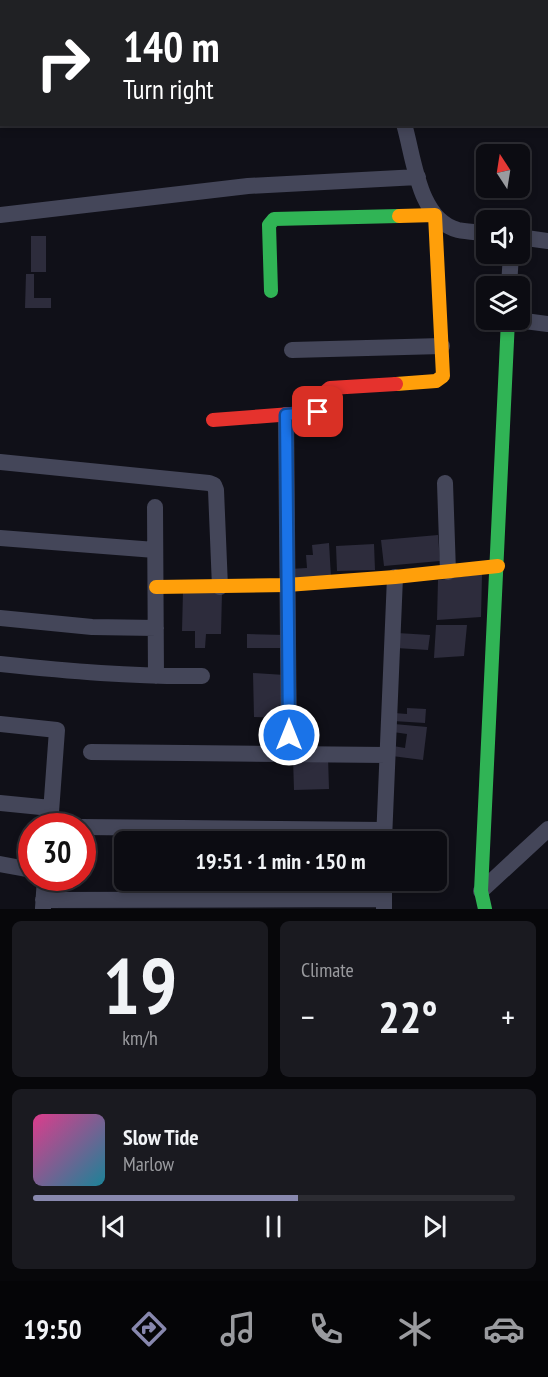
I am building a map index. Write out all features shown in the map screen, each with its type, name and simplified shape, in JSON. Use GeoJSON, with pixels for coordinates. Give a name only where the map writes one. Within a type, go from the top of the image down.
{"type":"FeatureCollection","features":[{"type":"Feature","properties":{"kind":"street"},"geometry":{"type":"LineString","coordinates":[[406,126],[421,190],[435,215],[446,225],[457,230],[476,232]]}},
{"type":"Feature","properties":{"kind":"street"},"geometry":{"type":"LineString","coordinates":[[0,215],[248,186],[418,177]]}},
{"type":"Feature","properties":{"kind":"street"},"geometry":{"type":"LineString","coordinates":[[271,291],[269,225],[274,219],[435,215]]}},
{"type":"Feature","properties":{"kind":"street"},"geometry":{"type":"LineString","coordinates":[[213,420],[322,411],[324,393],[330,388],[441,380],[442,346],[435,215]]}},
{"type":"Feature","properties":{"kind":"street"},"geometry":{"type":"LineString","coordinates":[[530,239],[548,241]]}},
{"type":"Feature","properties":{"kind":"street"},"geometry":{"type":"LineString","coordinates":[[530,322],[548,324]]}},
{"type":"Feature","properties":{"kind":"street"},"geometry":{"type":"LineString","coordinates":[[485,909],[481,891],[508,330]]}},
{"type":"Feature","properties":{"kind":"street"},"geometry":{"type":"LineString","coordinates":[[292,350],[442,346]]}},
{"type":"Feature","properties":{"kind":"street"},"geometry":{"type":"LineString","coordinates":[[286,415],[289,755]]}},
{"type":"Feature","properties":{"kind":"street"},"geometry":{"type":"LineString","coordinates":[[0,462],[214,485],[220,587]]}},
{"type":"Feature","properties":{"kind":"street"},"geometry":{"type":"LineString","coordinates":[[445,483],[448,572]]}},
{"type":"Feature","properties":{"kind":"street"},"geometry":{"type":"LineString","coordinates":[[155,507],[156,676]]}},
{"type":"Feature","properties":{"kind":"street"},"geometry":{"type":"LineString","coordinates":[[0,538],[155,550]]}},
{"type":"Feature","properties":{"kind":"street"},"geometry":{"type":"LineString","coordinates":[[156,587],[287,585],[395,578],[498,566]]}},
{"type":"Feature","properties":{"kind":"street"},"geometry":{"type":"LineString","coordinates":[[384,831],[395,578]]}},
{"type":"Feature","properties":{"kind":"street"},"geometry":{"type":"LineString","coordinates":[[0,618],[92,627],[156,628]]}},
{"type":"Feature","properties":{"kind":"street"},"geometry":{"type":"LineString","coordinates":[[0,664],[91,674],[202,676]]}},
{"type":"Feature","properties":{"kind":"street"},"geometry":{"type":"LineString","coordinates":[[0,724],[57,730],[51,813]]}},
{"type":"Feature","properties":{"kind":"street"},"geometry":{"type":"LineString","coordinates":[[91,752],[387,755]]}},
{"type":"Feature","properties":{"kind":"street"},"geometry":{"type":"LineString","coordinates":[[0,803],[51,808]]}},
{"type":"Feature","properties":{"kind":"street"},"geometry":{"type":"LineString","coordinates":[[96,827],[216,831]]}},
{"type":"Feature","properties":{"kind":"street"},"geometry":{"type":"LineString","coordinates":[[481,891],[548,829]]}},
{"type":"Feature","properties":{"kind":"street"},"geometry":{"type":"LineString","coordinates":[[0,864],[18,867]]}},
{"type":"Feature","properties":{"kind":"street"},"geometry":{"type":"LineString","coordinates":[[43,904],[384,904]]}},
{"type":"Feature","properties":{"kind":"building"},"geometry":{"type":"Polygon","coordinates":[[[31,236],[46,236],[46,272],[31,272],[31,236]]]}},
{"type":"Feature","properties":{"kind":"building"},"geometry":{"type":"Polygon","coordinates":[[[26,274],[34,274],[34,298],[51,298],[51,308],[25,308],[26,274]]]}},
{"type":"Feature","properties":{"kind":"building"},"geometry":{"type":"Polygon","coordinates":[[[438,535],[440,561],[384,566],[381,540],[438,535]]]}},
{"type":"Feature","properties":{"kind":"building"},"geometry":{"type":"Polygon","coordinates":[[[329,543],[331,577],[290,580],[289,569],[307,568],[306,555],[313,555],[312,545],[329,543]]]}},
{"type":"Feature","properties":{"kind":"building"},"geometry":{"type":"Polygon","coordinates":[[[374,544],[375,570],[337,571],[336,546],[374,544]]]}},
{"type":"Feature","properties":{"kind":"building"},"geometry":{"type":"Polygon","coordinates":[[[482,574],[481,617],[437,620],[438,580],[482,574]]]}},
{"type":"Feature","properties":{"kind":"building"},"geometry":{"type":"Polygon","coordinates":[[[183,591],[222,592],[221,634],[206,634],[205,648],[195,648],[195,631],[182,631],[183,591]]]}},
{"type":"Feature","properties":{"kind":"building"},"geometry":{"type":"Polygon","coordinates":[[[436,625],[467,625],[464,656],[434,658],[436,625]]]}},
{"type":"Feature","properties":{"kind":"building"},"geometry":{"type":"Polygon","coordinates":[[[397,633],[430,635],[428,650],[396,648],[397,633]]]}},
{"type":"Feature","properties":{"kind":"building"},"geometry":{"type":"Polygon","coordinates":[[[247,634],[285,635],[280,648],[247,648],[247,634]]]}},
{"type":"Feature","properties":{"kind":"building"},"geometry":{"type":"Polygon","coordinates":[[[253,673],[285,675],[286,718],[254,717],[253,673]]]}},
{"type":"Feature","properties":{"kind":"building"},"geometry":{"type":"Polygon","coordinates":[[[407,708],[426,709],[425,723],[393,721],[394,713],[407,714],[407,708]]]}},
{"type":"Feature","properties":{"kind":"building"},"geometry":{"type":"Polygon","coordinates":[[[394,724],[427,727],[423,760],[392,756],[393,746],[405,748],[407,734],[393,732],[394,724]]]}},
{"type":"Feature","properties":{"kind":"building"},"geometry":{"type":"Polygon","coordinates":[[[328,757],[329,789],[294,790],[293,758],[328,757]]]}},
{"type":"Feature","properties":{"kind":"traffic: fast"},"geometry":{"type":"LineString","coordinates":[[271,291],[269,225],[274,219],[399,216]]}},
{"type":"Feature","properties":{"kind":"traffic: fast"},"geometry":{"type":"LineString","coordinates":[[485,909],[481,891],[508,330]]}},
{"type":"Feature","properties":{"kind":"traffic: slow"},"geometry":{"type":"LineString","coordinates":[[396,384],[436,381],[443,376],[435,215],[399,216]]}},
{"type":"Feature","properties":{"kind":"traffic: slow"},"geometry":{"type":"LineString","coordinates":[[156,587],[287,585],[498,566]]}},
{"type":"Feature","properties":{"kind":"traffic: jam"},"geometry":{"type":"LineString","coordinates":[[213,420],[318,412],[324,407],[324,393],[330,388],[396,384]]}},
{"type":"Feature","properties":{"kind":"route"},"geometry":{"type":"LineString","coordinates":[[289,735],[286,415],[318,412]]}}]}
